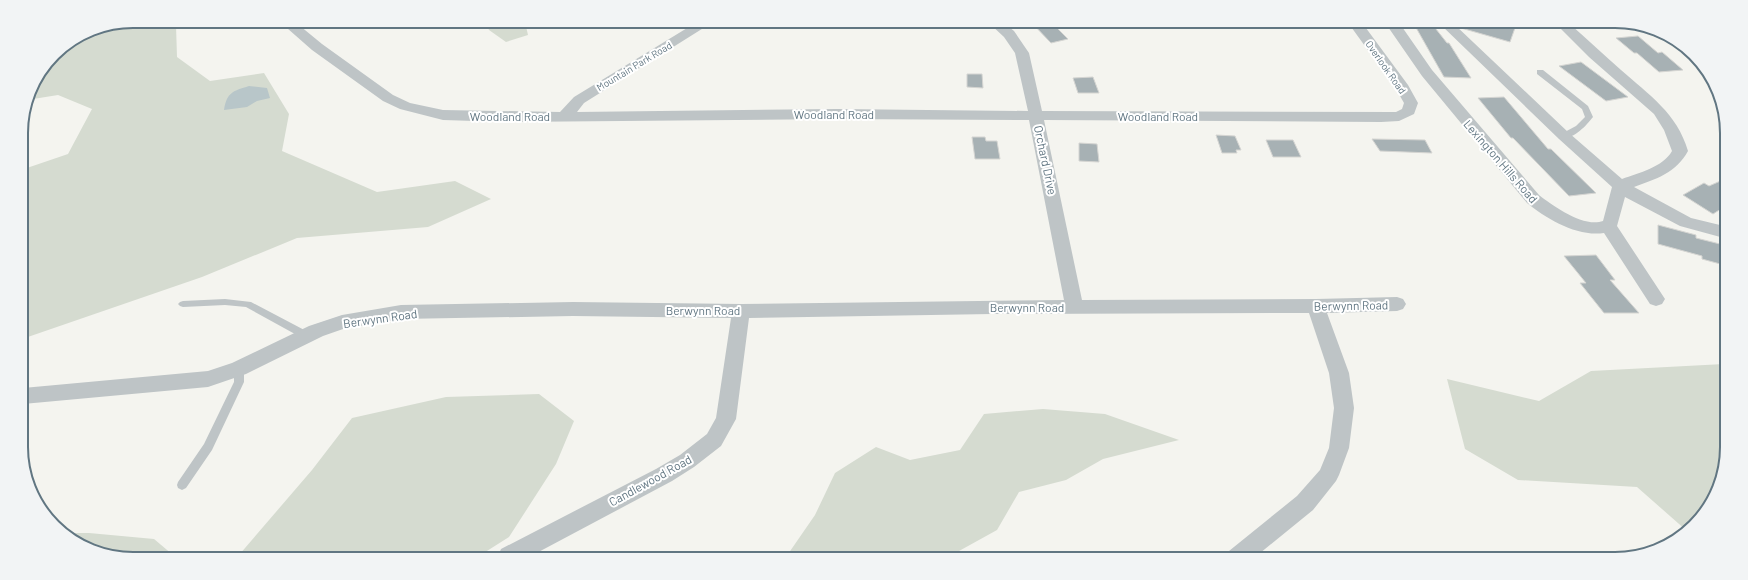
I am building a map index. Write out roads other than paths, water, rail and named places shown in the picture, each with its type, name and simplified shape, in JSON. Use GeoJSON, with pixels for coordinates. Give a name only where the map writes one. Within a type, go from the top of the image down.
{"type":"FeatureCollection","features":[{"type":"Feature","properties":{"kind":"street","name":"Woodland Road"},"geometry":{"type":"LineString","coordinates":[[294,28],[317,47],[388,98],[405,106],[443,115],[506,117],[837,114],[1381,117],[1399,116],[1409,111]]}},
{"type":"Feature","properties":{"kind":"street","name":"Mountain Park Road"},"geometry":{"type":"LineString","coordinates":[[565,116],[579,100],[697,28]]}},
{"type":"Feature","properties":{"kind":"street","name":"Orchard Drive"},"geometry":{"type":"LineString","coordinates":[[1002,28],[1009,34],[1022,53],[1065,256],[1074,307]]}},
{"type":"Feature","properties":{"kind":"street","name":"Overlook Road"},"geometry":{"type":"LineString","coordinates":[[1359,28],[1403,88],[1410,103],[1409,111]]}},
{"type":"Feature","properties":{"kind":"street","name":"Lexington Hills Road"},"geometry":{"type":"LineString","coordinates":[[1396,28],[1427,73],[1533,199],[1543,208],[1562,219],[1598,228],[1608,226]]}},
{"type":"Feature","properties":{"kind":"street"},"geometry":{"type":"LineString","coordinates":[[1453,28],[1564,136],[1620,186],[1650,204],[1686,222],[1720,231]]}},
{"type":"Feature","properties":{"kind":"street"},"geometry":{"type":"LineString","coordinates":[[1567,28],[1658,111],[1665,119],[1676,137],[1680,151],[1675,160],[1653,174],[1620,186]]}},
{"type":"Feature","properties":{"kind":"street"},"geometry":{"type":"LineString","coordinates":[[1620,186],[1610,224],[1608,226],[1656,299]]}},
{"type":"Feature","properties":{"kind":"street","name":"Berwynn Road"},"geometry":{"type":"LineString","coordinates":[[28,396],[208,379],[239,370],[307,336],[342,322],[401,312],[572,309],[741,311],[992,307],[1316,306],[1397,304]]}},
{"type":"Feature","properties":{"kind":"street"},"geometry":{"type":"LineString","coordinates":[[1244,552],[1305,503],[1328,475],[1339,448],[1344,408],[1339,373],[1316,306]]}},
{"type":"Feature","properties":{"kind":"street","name":"Candlewood Road"},"geometry":{"type":"LineString","coordinates":[[517,552],[664,475],[687,461],[714,440],[726,419],[741,311]]}},
{"type":"Feature","properties":{"kind":"lane"},"geometry":{"type":"LineString","coordinates":[[1540,72],[1585,108],[1589,117],[1580,128],[1564,136]]}},
{"type":"Feature","properties":{"kind":"lane"},"geometry":{"type":"LineString","coordinates":[[183,304],[225,302],[248,304],[307,336]]}},
{"type":"Feature","properties":{"kind":"lane"},"geometry":{"type":"LineString","coordinates":[[182,485],[208,447],[239,382],[239,370]]}}]}
